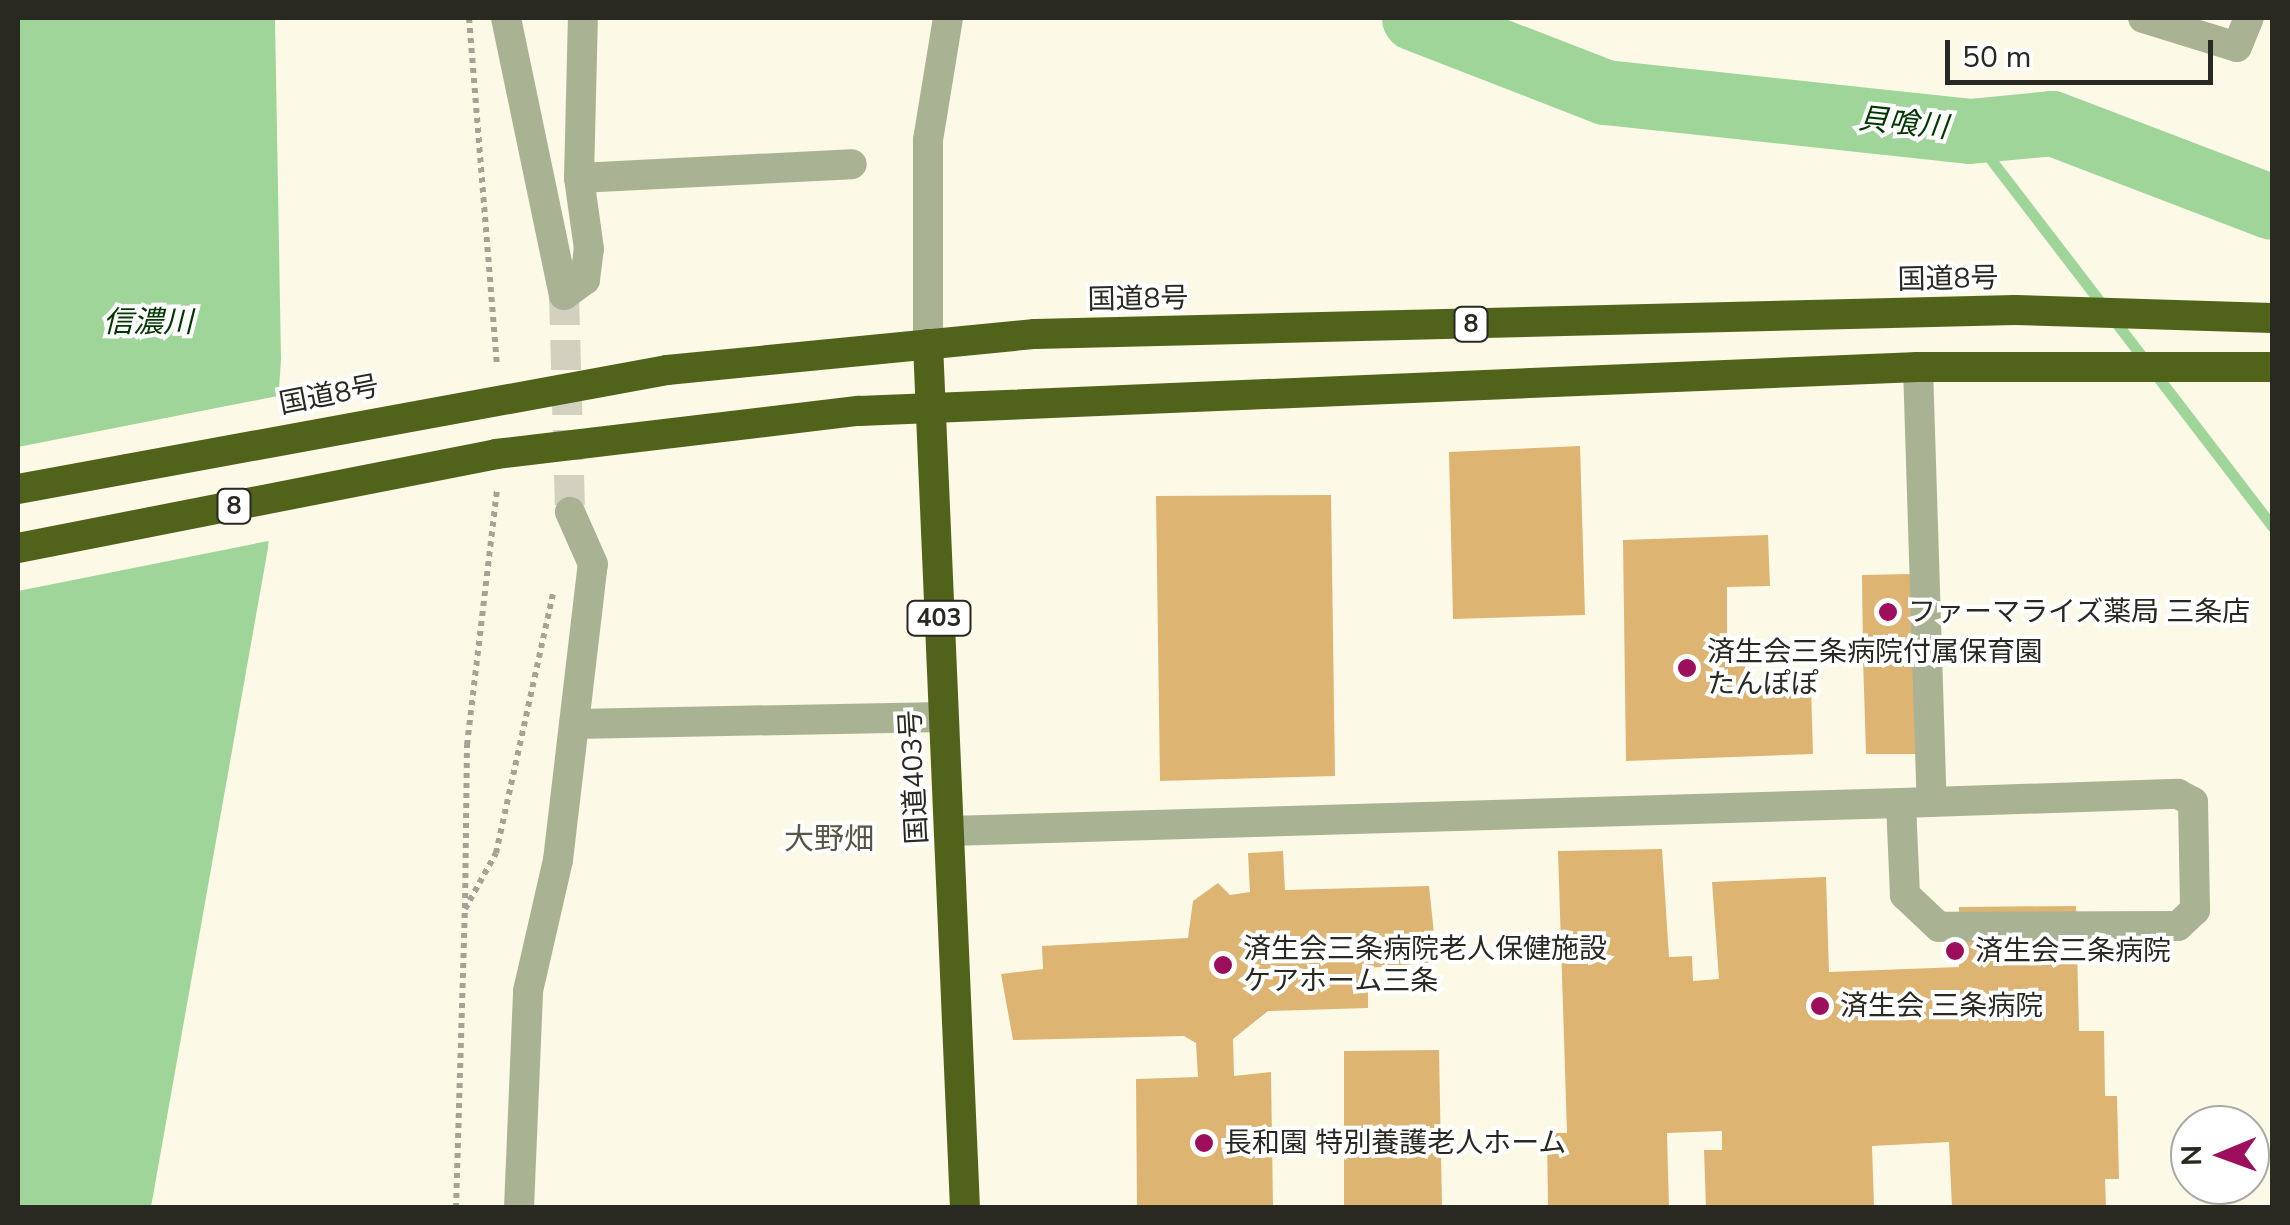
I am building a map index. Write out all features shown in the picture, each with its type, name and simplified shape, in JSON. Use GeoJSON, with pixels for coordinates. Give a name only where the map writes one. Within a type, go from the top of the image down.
{"type":"FeatureCollection","features":[{"type":"Feature","properties":{"kind":"highway","name":"国道8号"},"geometry":{"type":"LineString","coordinates":[[18,489],[450,405],[928,344],[2016,310],[2261,317]]}},
{"type":"Feature","properties":{"kind":"highway","name":"国道403号"},"geometry":{"type":"LineString","coordinates":[[928,344],[965,1208]]}},
{"type":"Feature","properties":{"kind":"highway","name":"8"},"geometry":{"type":"LineString","coordinates":[[18,548],[450,462],[665,430],[930,405],[1918,367],[2271,367]]}},
{"type":"Feature","properties":{"kind":"street"},"geometry":{"type":"LineString","coordinates":[[506,18],[564,296],[585,280],[579,178],[582,18]]}},
{"type":"Feature","properties":{"kind":"street"},"geometry":{"type":"LineString","coordinates":[[928,344],[928,140],[948,18]]}},
{"type":"Feature","properties":{"kind":"street"},"geometry":{"type":"LineString","coordinates":[[2143,18],[2237,47],[2249,18]]}},
{"type":"Feature","properties":{"kind":"street"},"geometry":{"type":"LineString","coordinates":[[579,178],[852,164]]}},
{"type":"Feature","properties":{"kind":"street"},"geometry":{"type":"LineString","coordinates":[[1918,367],[1932,802]]}},
{"type":"Feature","properties":{"kind":"street"},"geometry":{"type":"LineString","coordinates":[[518,1208],[528,991],[575,724],[593,564],[570,512]]}},
{"type":"Feature","properties":{"kind":"street"},"geometry":{"type":"LineString","coordinates":[[575,724],[942,717]]}},
{"type":"Feature","properties":{"kind":"street"},"geometry":{"type":"LineString","coordinates":[[950,832],[1902,802],[2178,794],[2193,802],[2195,910],[2178,926],[1939,927],[1905,895],[1902,802]]}},
{"type":"Feature","properties":{"kind":"path"},"geometry":{"type":"LineString","coordinates":[[469,18],[497,364]]}},
{"type":"Feature","properties":{"kind":"path"},"geometry":{"type":"LineString","coordinates":[[456,1208],[467,745],[496,490]]}},
{"type":"Feature","properties":{"kind":"path"},"geometry":{"type":"LineString","coordinates":[[465,909],[496,853],[556,582]]}},
{"type":"Feature","properties":{"kind":"water","name":"信濃川"},"geometry":{"type":"Polygon","coordinates":[[[18,18],[275,18],[281,360],[268,548],[151,1207],[18,1207],[18,18]]]}},
{"type":"Feature","properties":{"kind":"pier"},"geometry":{"type":"Polygon","coordinates":[[[283,395],[273,540],[18,591],[18,447],[283,395]]]}},
{"type":"Feature","properties":{"kind":"building"},"geometry":{"type":"Polygon","coordinates":[[[1580,446],[1585,615],[1453,619],[1449,452],[1580,446]]]}},
{"type":"Feature","properties":{"kind":"building"},"geometry":{"type":"Polygon","coordinates":[[[1331,495],[1335,776],[1160,781],[1156,496],[1331,495]]]}},
{"type":"Feature","properties":{"kind":"building","name":"済生会三条病院付属保育園 たんぽぽ"},"geometry":{"type":"Polygon","coordinates":[[[1768,535],[1770,586],[1727,587],[1727,647],[1748,647],[1749,689],[1811,688],[1813,754],[1626,761],[1623,540],[1768,535]]]}},
{"type":"Feature","properties":{"kind":"building","name":"ファーマライズ薬局 三条店"},"geometry":{"type":"Polygon","coordinates":[[[1912,574],[1913,649],[1863,649],[1862,575],[1912,574]]]}},
{"type":"Feature","properties":{"kind":"building"},"geometry":{"type":"Polygon","coordinates":[[[1914,656],[1916,754],[1866,754],[1863,657],[1914,656]]]}},
{"type":"Feature","properties":{"kind":"building","name":"済生会 三条病院"},"geometry":{"type":"Polygon","coordinates":[[[1662,849],[1669,957],[1692,956],[1693,981],[1719,979],[1712,882],[1826,877],[1829,972],[1959,967],[1959,907],[2076,906],[2079,1031],[2104,1031],[2105,1096],[2117,1096],[2119,1179],[2105,1179],[2106,1208],[1952,1208],[1949,1142],[1872,1146],[1874,1208],[1706,1208],[1704,1150],[1722,1150],[1722,1131],[1667,1133],[1669,1208],[1548,1208],[1547,1133],[1567,1133],[1558,851],[1662,849]]]}},
{"type":"Feature","properties":{"kind":"building","name":"済生会三条病院老人保健施設 ケアホーム三条"},"geometry":{"type":"Polygon","coordinates":[[[1283,851],[1285,890],[1429,886],[1437,962],[1368,968],[1368,1008],[1268,1011],[1233,1039],[1234,1076],[1271,1072],[1273,1208],[1137,1208],[1136,1079],[1198,1077],[1196,1043],[1184,1036],[1013,1040],[1001,974],[1043,969],[1042,946],[1188,938],[1193,901],[1218,883],[1230,895],[1250,892],[1248,853],[1283,851]]]}},
{"type":"Feature","properties":{"kind":"building","name":"長和園 特別養護老人ホーム"},"geometry":{"type":"Polygon","coordinates":[[[1439,1050],[1442,1208],[1344,1208],[1344,1051],[1439,1050]]]}},
{"type":"Feature","properties":{"kind":"waterway","name":"貝喰川"},"geometry":{"type":"LineString","coordinates":[[1414,18],[1605,92],[1969,131],[2052,123],[2272,207]]}},
{"type":"Feature","properties":{"kind":"waterway","name":"貝喰川"},"geometry":{"type":"LineString","coordinates":[[1969,131],[2272,526]]}},
{"type":"Feature","properties":{"kind":"tunnel"},"geometry":{"type":"LineString","coordinates":[[564,295],[570,512]]}},
{"type":"Feature","properties":{"kind":"place","name":"ファーマライズ薬局 三条店"},"geometry":{"type":"Point","coordinates":[1888,612]}},
{"type":"Feature","properties":{"kind":"place","name":"済生会三条病院付属保育園 たんぽぽ"},"geometry":{"type":"Point","coordinates":[1687,668]}},
{"type":"Feature","properties":{"kind":"place","name":"済生会三条病院"},"geometry":{"type":"Point","coordinates":[1955,951]}},
{"type":"Feature","properties":{"kind":"place","name":"済生会三条病院老人保健施設 ケアホーム三条"},"geometry":{"type":"Point","coordinates":[1223,965]}},
{"type":"Feature","properties":{"kind":"place","name":"済生会 三条病院"},"geometry":{"type":"Point","coordinates":[1820,1006]}},
{"type":"Feature","properties":{"kind":"place","name":"長和園 特別養護老人ホーム"},"geometry":{"type":"Point","coordinates":[1204,1143]}},
{"type":"Feature","properties":{"kind":"district","name":"大野畑"},"geometry":{"type":"Point","coordinates":[829,840]}}]}
